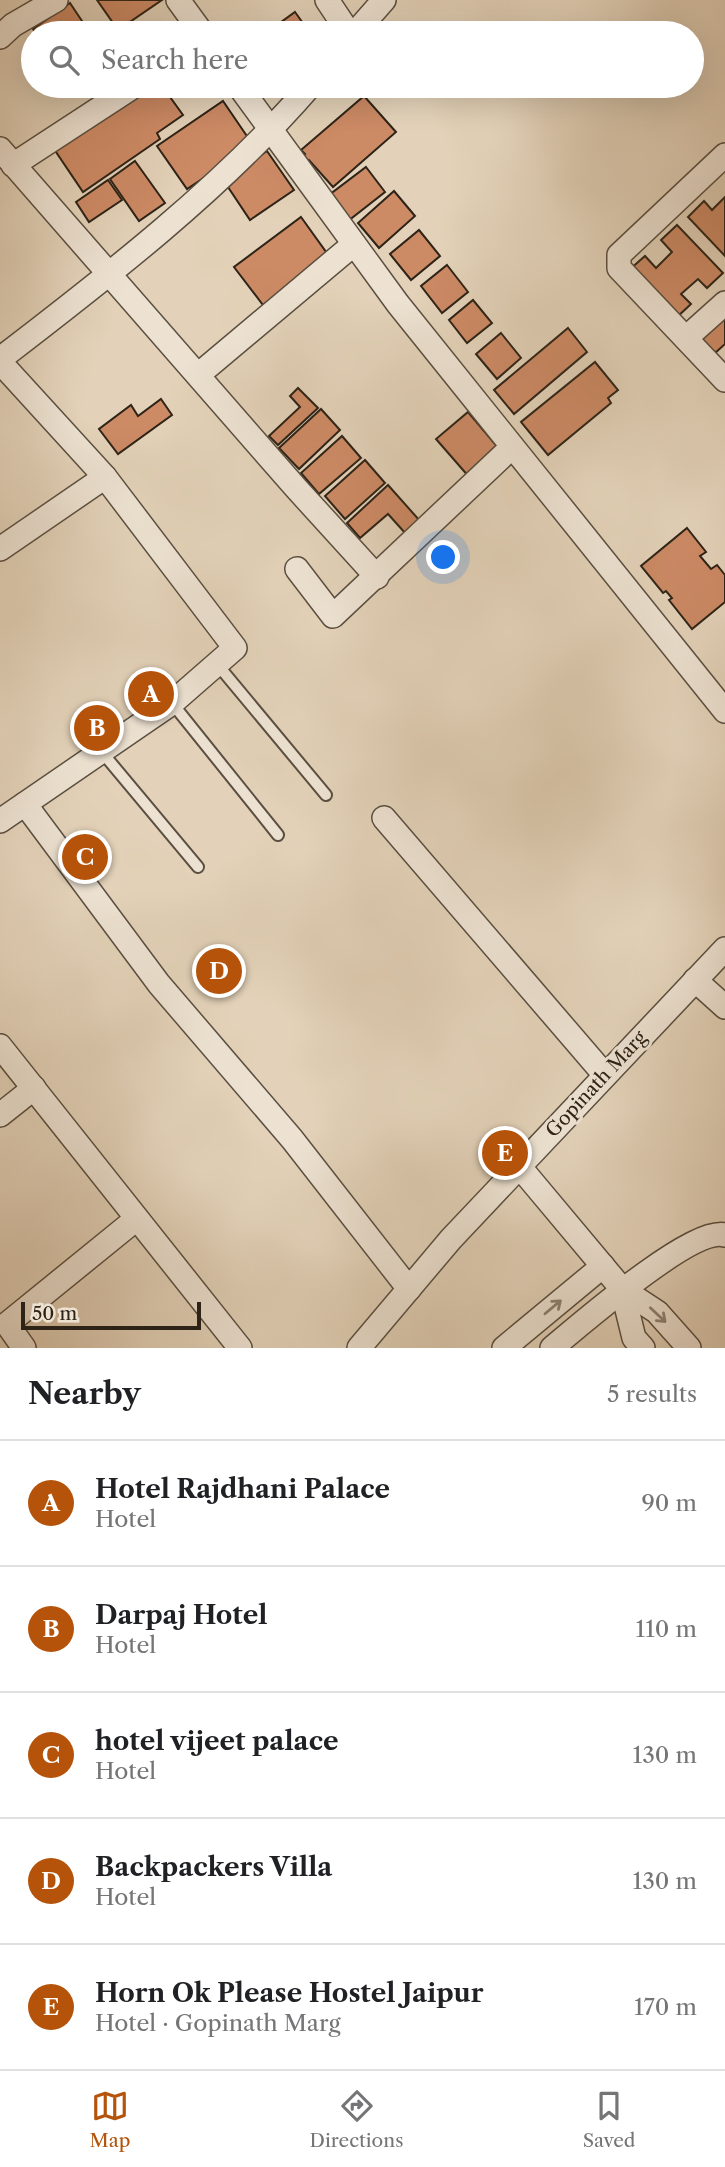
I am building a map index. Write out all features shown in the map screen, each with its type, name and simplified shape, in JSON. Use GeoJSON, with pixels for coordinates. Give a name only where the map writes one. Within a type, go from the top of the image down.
{"type":"FeatureCollection","features":[{"type":"Feature","properties":{"kind":"street"},"geometry":{"type":"LineString","coordinates":[[0,37],[13,25],[56,0]]}},
{"type":"Feature","properties":{"kind":"street"},"geometry":{"type":"LineString","coordinates":[[178,0],[193,21]]}},
{"type":"Feature","properties":{"kind":"street"},"geometry":{"type":"LineString","coordinates":[[327,0],[341,21]]}},
{"type":"Feature","properties":{"kind":"street"},"geometry":{"type":"LineString","coordinates":[[366,21],[384,0]]}},
{"type":"Feature","properties":{"kind":"street"},"geometry":{"type":"LineString","coordinates":[[112,98],[6,157],[377,577]]}},
{"type":"Feature","properties":{"kind":"street"},"geometry":{"type":"LineString","coordinates":[[248,98],[354,244],[512,447],[725,711]]}},
{"type":"Feature","properties":{"kind":"street"},"geometry":{"type":"LineString","coordinates":[[0,821],[172,703],[234,648],[105,478],[0,360],[109,275],[271,131],[300,98]]}},
{"type":"Feature","properties":{"kind":"street"},"geometry":{"type":"LineString","coordinates":[[725,155],[619,255],[620,268],[725,380]]}},
{"type":"Feature","properties":{"kind":"street"},"geometry":{"type":"LineString","coordinates":[[198,375],[354,244]]}},
{"type":"Feature","properties":{"kind":"street"},"geometry":{"type":"LineString","coordinates":[[686,338],[725,303]]}},
{"type":"Feature","properties":{"kind":"street"},"geometry":{"type":"LineString","coordinates":[[298,569],[333,616],[512,447]]}},
{"type":"Feature","properties":{"kind":"street"},"geometry":{"type":"LineString","coordinates":[[0,549],[105,478]]}},
{"type":"Feature","properties":{"kind":"street"},"geometry":{"type":"LineString","coordinates":[[25,804],[159,984],[292,1139],[409,1290]]}},
{"type":"Feature","properties":{"kind":"street"},"geometry":{"type":"LineString","coordinates":[[384,818],[604,1074]]}},
{"type":"Feature","properties":{"kind":"street","name":"Gopinath Marg"},"geometry":{"type":"LineString","coordinates":[[359,1348],[519,1166],[725,949]]}},
{"type":"Feature","properties":{"kind":"street"},"geometry":{"type":"LineString","coordinates":[[695,980],[725,1007]]}},
{"type":"Feature","properties":{"kind":"street"},"geometry":{"type":"LineString","coordinates":[[0,1046],[135,1220],[240,1348]]}},
{"type":"Feature","properties":{"kind":"street"},"geometry":{"type":"LineString","coordinates":[[0,1115],[34,1088]]}},
{"type":"Feature","properties":{"kind":"street"},"geometry":{"type":"LineString","coordinates":[[519,1166],[622,1289],[657,1312],[689,1348]]}},
{"type":"Feature","properties":{"kind":"street"},"geometry":{"type":"LineString","coordinates":[[24,1348],[3,1320],[135,1220]]}},
{"type":"Feature","properties":{"kind":"street"},"geometry":{"type":"LineString","coordinates":[[552,1348],[622,1289],[708,1234],[725,1235]]}},
{"type":"Feature","properties":{"kind":"street"},"geometry":{"type":"LineString","coordinates":[[503,1348],[603,1266]]}},
{"type":"Feature","properties":{"kind":"street"},"geometry":{"type":"LineString","coordinates":[[622,1289],[634,1338],[643,1348]]}},
{"type":"Feature","properties":{"kind":"lane"},"geometry":{"type":"LineString","coordinates":[[217,664],[326,795]]}},
{"type":"Feature","properties":{"kind":"lane"},"geometry":{"type":"LineString","coordinates":[[172,703],[278,835]]}},
{"type":"Feature","properties":{"kind":"lane"},"geometry":{"type":"LineString","coordinates":[[101,751],[198,867]]}},
{"type":"Feature","properties":{"kind":"building"},"geometry":{"type":"Polygon","coordinates":[[[97,0],[162,0],[131,21],[112,21],[97,0]]]}},
{"type":"Feature","properties":{"kind":"building"},"geometry":{"type":"Polygon","coordinates":[[[70,3],[82,21],[44,21],[70,3]]]}},
{"type":"Feature","properties":{"kind":"building"},"geometry":{"type":"Polygon","coordinates":[[[295,12],[301,21],[283,21],[295,12]]]}},
{"type":"Feature","properties":{"kind":"building"},"geometry":{"type":"Polygon","coordinates":[[[128,98],[171,98],[183,115],[157,133],[160,139],[83,192],[54,149],[128,98]]]}},
{"type":"Feature","properties":{"kind":"building"},"geometry":{"type":"Polygon","coordinates":[[[362,98],[366,98],[396,132],[333,187],[309,160],[305,163],[301,158],[305,154],[301,150],[362,98]]]}},
{"type":"Feature","properties":{"kind":"building"},"geometry":{"type":"Polygon","coordinates":[[[223,101],[253,145],[187,189],[157,146],[223,101]]]}},
{"type":"Feature","properties":{"kind":"building"},"geometry":{"type":"Polygon","coordinates":[[[267,151],[294,190],[250,220],[224,181],[267,151]]]}},
{"type":"Feature","properties":{"kind":"building"},"geometry":{"type":"Polygon","coordinates":[[[135,161],[165,203],[139,221],[110,179],[135,161]]]}},
{"type":"Feature","properties":{"kind":"building"},"geometry":{"type":"Polygon","coordinates":[[[366,167],[385,192],[348,221],[329,195],[366,167]]]}},
{"type":"Feature","properties":{"kind":"building"},"geometry":{"type":"Polygon","coordinates":[[[108,180],[122,200],[89,222],[76,202],[108,180]]]}},
{"type":"Feature","properties":{"kind":"building"},"geometry":{"type":"Polygon","coordinates":[[[394,191],[415,216],[379,248],[358,223],[394,191]]]}},
{"type":"Feature","properties":{"kind":"building"},"geometry":{"type":"Polygon","coordinates":[[[725,197],[725,256],[688,217],[704,201],[712,210],[725,197]]]}},
{"type":"Feature","properties":{"kind":"building"},"geometry":{"type":"Polygon","coordinates":[[[301,217],[329,256],[263,305],[234,267],[301,217]]]}},
{"type":"Feature","properties":{"kind":"building"},"geometry":{"type":"Polygon","coordinates":[[[677,225],[723,273],[707,288],[698,279],[681,294],[691,304],[675,319],[629,270],[645,256],[656,268],[672,252],[661,240],[677,225]]]}},
{"type":"Feature","properties":{"kind":"building"},"geometry":{"type":"Polygon","coordinates":[[[419,230],[440,256],[411,280],[390,254],[419,230]]]}},
{"type":"Feature","properties":{"kind":"building"},"geometry":{"type":"Polygon","coordinates":[[[447,265],[468,292],[442,313],[421,286],[447,265]]]}},
{"type":"Feature","properties":{"kind":"building"},"geometry":{"type":"Polygon","coordinates":[[[473,300],[492,323],[467,343],[449,320],[473,300]]]}},
{"type":"Feature","properties":{"kind":"building"},"geometry":{"type":"Polygon","coordinates":[[[725,317],[725,344],[714,354],[701,340],[725,317]]]}},
{"type":"Feature","properties":{"kind":"building"},"geometry":{"type":"Polygon","coordinates":[[[568,328],[587,352],[514,414],[494,390],[568,328]]]}},
{"type":"Feature","properties":{"kind":"building"},"geometry":{"type":"Polygon","coordinates":[[[501,333],[521,358],[497,379],[476,354],[501,333]]]}},
{"type":"Feature","properties":{"kind":"building"},"geometry":{"type":"Polygon","coordinates":[[[595,362],[618,390],[608,398],[611,403],[548,455],[521,422],[595,362]]]}},
{"type":"Feature","properties":{"kind":"building"},"geometry":{"type":"Polygon","coordinates":[[[298,388],[318,408],[278,445],[269,436],[300,407],[290,396],[298,388]]]}},
{"type":"Feature","properties":{"kind":"building"},"geometry":{"type":"Polygon","coordinates":[[[161,399],[172,415],[118,454],[99,429],[131,405],[138,416],[161,399]]]}},
{"type":"Feature","properties":{"kind":"building"},"geometry":{"type":"Polygon","coordinates":[[[321,409],[340,430],[299,469],[279,448],[321,409]]]}},
{"type":"Feature","properties":{"kind":"building"},"geometry":{"type":"Polygon","coordinates":[[[468,412],[501,451],[470,478],[436,439],[468,412]]]}},
{"type":"Feature","properties":{"kind":"building"},"geometry":{"type":"Polygon","coordinates":[[[342,436],[361,458],[319,494],[301,473],[342,436]]]}},
{"type":"Feature","properties":{"kind":"building"},"geometry":{"type":"Polygon","coordinates":[[[365,460],[385,483],[345,519],[325,496],[365,460]]]}},
{"type":"Feature","properties":{"kind":"building"},"geometry":{"type":"Polygon","coordinates":[[[388,485],[420,521],[406,534],[388,514],[360,538],[347,523],[388,485]]]}},
{"type":"Feature","properties":{"kind":"building"},"geometry":{"type":"Polygon","coordinates":[[[687,528],[706,552],[700,556],[711,569],[717,565],[725,575],[725,602],[692,629],[669,600],[672,598],[666,591],[663,593],[641,566],[687,528]]]}},
{"type":"Feature","properties":{"kind":"place","name":"Hotel Rajdhani Palace"},"geometry":{"type":"Point","coordinates":[151,694]}},
{"type":"Feature","properties":{"kind":"place","name":"Darpaj Hotel"},"geometry":{"type":"Point","coordinates":[97,728]}},
{"type":"Feature","properties":{"kind":"place","name":"hotel vijeet palace"},"geometry":{"type":"Point","coordinates":[85,857]}},
{"type":"Feature","properties":{"kind":"place","name":"Backpackers Villa"},"geometry":{"type":"Point","coordinates":[219,971]}},
{"type":"Feature","properties":{"kind":"place","name":"Horn Ok Please Hostel Jaipur"},"geometry":{"type":"Point","coordinates":[505,1153]}}]}
